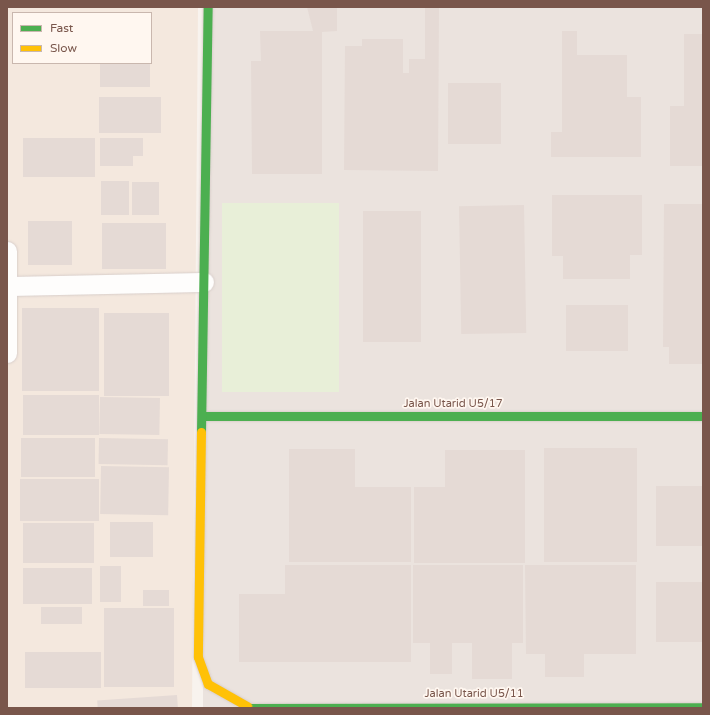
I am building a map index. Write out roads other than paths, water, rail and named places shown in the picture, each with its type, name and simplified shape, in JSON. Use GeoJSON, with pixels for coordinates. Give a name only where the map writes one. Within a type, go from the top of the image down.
{"type":"FeatureCollection","features":[{"type":"Feature","properties":{"kind":"street"},"geometry":{"type":"LineString","coordinates":[[208,7],[203,416],[198,657],[208,684],[247,707]]}},
{"type":"Feature","properties":{"kind":"street"},"geometry":{"type":"LineString","coordinates":[[7,250],[7,353]]}},
{"type":"Feature","properties":{"kind":"street"},"geometry":{"type":"LineString","coordinates":[[8,286],[204,282]]}},
{"type":"Feature","properties":{"kind":"street","name":"Jalan Utarid U5/17"},"geometry":{"type":"LineString","coordinates":[[203,416],[703,416]]}},
{"type":"Feature","properties":{"kind":"street","name":"Jalan Utarid U5/11"},"geometry":{"type":"LineString","coordinates":[[247,707],[703,707]]}}]}
